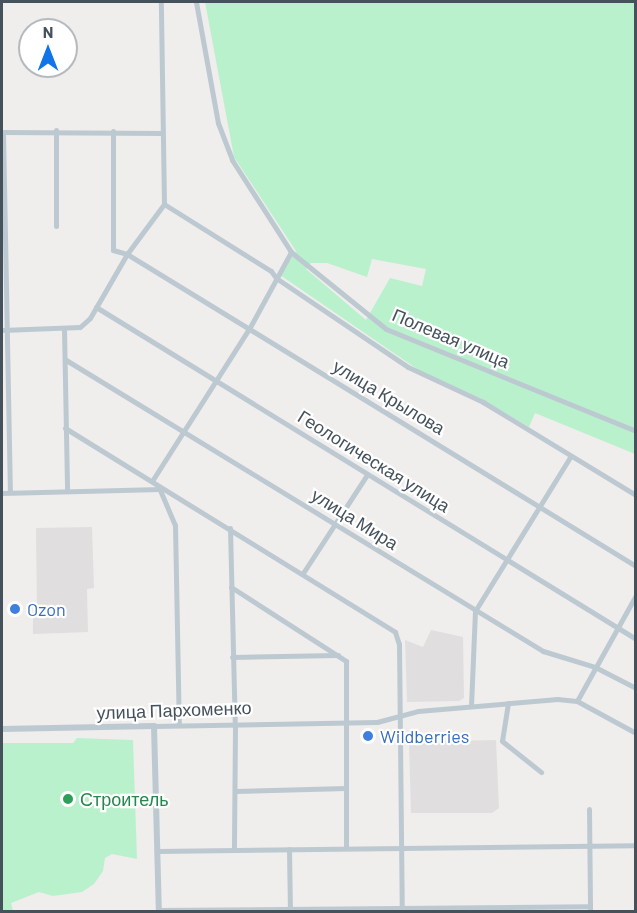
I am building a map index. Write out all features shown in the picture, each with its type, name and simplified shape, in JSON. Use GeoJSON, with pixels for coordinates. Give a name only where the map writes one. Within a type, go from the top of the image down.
{"type":"FeatureCollection","features":[{"type":"Feature","properties":{"kind":"street"},"geometry":{"type":"LineString","coordinates":[[4,330],[80,327],[96,307],[127,254],[164,204],[161,2]]}},
{"type":"Feature","properties":{"kind":"street","name":"Полевая улица"},"geometry":{"type":"LineString","coordinates":[[196,2],[218,123],[232,160],[291,252],[386,329],[636,431]]}},
{"type":"Feature","properties":{"kind":"street"},"geometry":{"type":"LineString","coordinates":[[10,492],[4,330],[2,132],[56,130],[162,133]]}},
{"type":"Feature","properties":{"kind":"street"},"geometry":{"type":"LineString","coordinates":[[56,130],[56,226]]}},
{"type":"Feature","properties":{"kind":"street"},"geometry":{"type":"LineString","coordinates":[[113,131],[113,250],[127,254]]}},
{"type":"Feature","properties":{"kind":"street"},"geometry":{"type":"LineString","coordinates":[[164,204],[272,271],[276,278],[408,367],[483,402],[570,457],[636,495]]}},
{"type":"Feature","properties":{"kind":"street"},"geometry":{"type":"LineString","coordinates":[[152,481],[249,328],[291,252]]}},
{"type":"Feature","properties":{"kind":"street","name":"улица Крылова"},"geometry":{"type":"LineString","coordinates":[[127,254],[636,566]]}},
{"type":"Feature","properties":{"kind":"street","name":"Геологическая улица"},"geometry":{"type":"LineString","coordinates":[[96,307],[216,378],[367,475],[636,639]]}},
{"type":"Feature","properties":{"kind":"street"},"geometry":{"type":"LineString","coordinates":[[64,329],[67,491]]}},
{"type":"Feature","properties":{"kind":"street","name":"улица Мира"},"geometry":{"type":"LineString","coordinates":[[66,360],[543,651],[595,667],[636,688]]}},
{"type":"Feature","properties":{"kind":"street"},"geometry":{"type":"LineString","coordinates":[[65,428],[152,481],[161,489],[303,573],[395,632],[399,644],[402,909]]}},
{"type":"Feature","properties":{"kind":"street"},"geometry":{"type":"LineString","coordinates":[[471,706],[475,611],[538,505],[570,457]]}},
{"type":"Feature","properties":{"kind":"street"},"geometry":{"type":"LineString","coordinates":[[303,573],[332,523],[367,475]]}},
{"type":"Feature","properties":{"kind":"street"},"geometry":{"type":"LineString","coordinates":[[2,493],[161,489]]}},
{"type":"Feature","properties":{"kind":"street"},"geometry":{"type":"LineString","coordinates":[[161,489],[175,525],[179,725]]}},
{"type":"Feature","properties":{"kind":"street"},"geometry":{"type":"LineString","coordinates":[[230,528],[234,849]]}},
{"type":"Feature","properties":{"kind":"street"},"geometry":{"type":"LineString","coordinates":[[231,587],[338,654],[346,662],[346,848]]}},
{"type":"Feature","properties":{"kind":"street"},"geometry":{"type":"LineString","coordinates":[[636,595],[577,701],[636,733]]}},
{"type":"Feature","properties":{"kind":"street"},"geometry":{"type":"LineString","coordinates":[[232,657],[338,654]]}},
{"type":"Feature","properties":{"kind":"street","name":"улица Пархоменко"},"geometry":{"type":"LineString","coordinates":[[2,729],[347,722],[400,718],[418,711],[471,706],[577,701]]}},
{"type":"Feature","properties":{"kind":"street"},"geometry":{"type":"LineString","coordinates":[[508,703],[502,741],[541,772]]}},
{"type":"Feature","properties":{"kind":"street"},"geometry":{"type":"LineString","coordinates":[[154,726],[159,911],[590,909],[589,809]]}},
{"type":"Feature","properties":{"kind":"street"},"geometry":{"type":"LineString","coordinates":[[235,791],[346,788]]}},
{"type":"Feature","properties":{"kind":"street"},"geometry":{"type":"LineString","coordinates":[[158,851],[636,845]]}},
{"type":"Feature","properties":{"kind":"street"},"geometry":{"type":"LineString","coordinates":[[289,849],[290,910]]}},
{"type":"Feature","properties":{"kind":"shaded area"},"geometry":{"type":"Polygon","coordinates":[[[92,527],[94,588],[87,589],[88,632],[33,634],[33,616],[37,615],[36,528],[92,527]]]}},
{"type":"Feature","properties":{"kind":"shaded area"},"geometry":{"type":"Polygon","coordinates":[[[431,630],[463,637],[464,698],[459,701],[407,702],[405,640],[423,647],[431,630]]]}},
{"type":"Feature","properties":{"kind":"shaded area"},"geometry":{"type":"Polygon","coordinates":[[[496,740],[499,808],[492,813],[411,813],[409,742],[496,740]]]}},
{"type":"Feature","properties":{"kind":"green space"},"geometry":{"type":"Polygon","coordinates":[[[205,2],[635,2],[635,454],[535,413],[529,427],[480,398],[420,371],[280,275],[296,251],[234,157],[205,2]],[[372,259],[367,277],[327,263],[311,263],[306,269],[366,320],[390,278],[422,286],[426,269],[372,259]]]}},
{"type":"Feature","properties":{"kind":"green space","name":"Строитель"},"geometry":{"type":"Polygon","coordinates":[[[77,738],[133,740],[137,859],[112,854],[105,858],[103,871],[94,884],[82,892],[53,896],[39,892],[11,903],[13,911],[2,911],[2,743],[73,743],[77,738]]]}},
{"type":"Feature","properties":{"kind":"place","name":"Ozon"},"geometry":{"type":"Point","coordinates":[15,609]}},
{"type":"Feature","properties":{"kind":"place","name":"Wildberries"},"geometry":{"type":"Point","coordinates":[368,736]}},
{"type":"Feature","properties":{"kind":"place","name":"Строитель"},"geometry":{"type":"Point","coordinates":[68,799]}}]}
